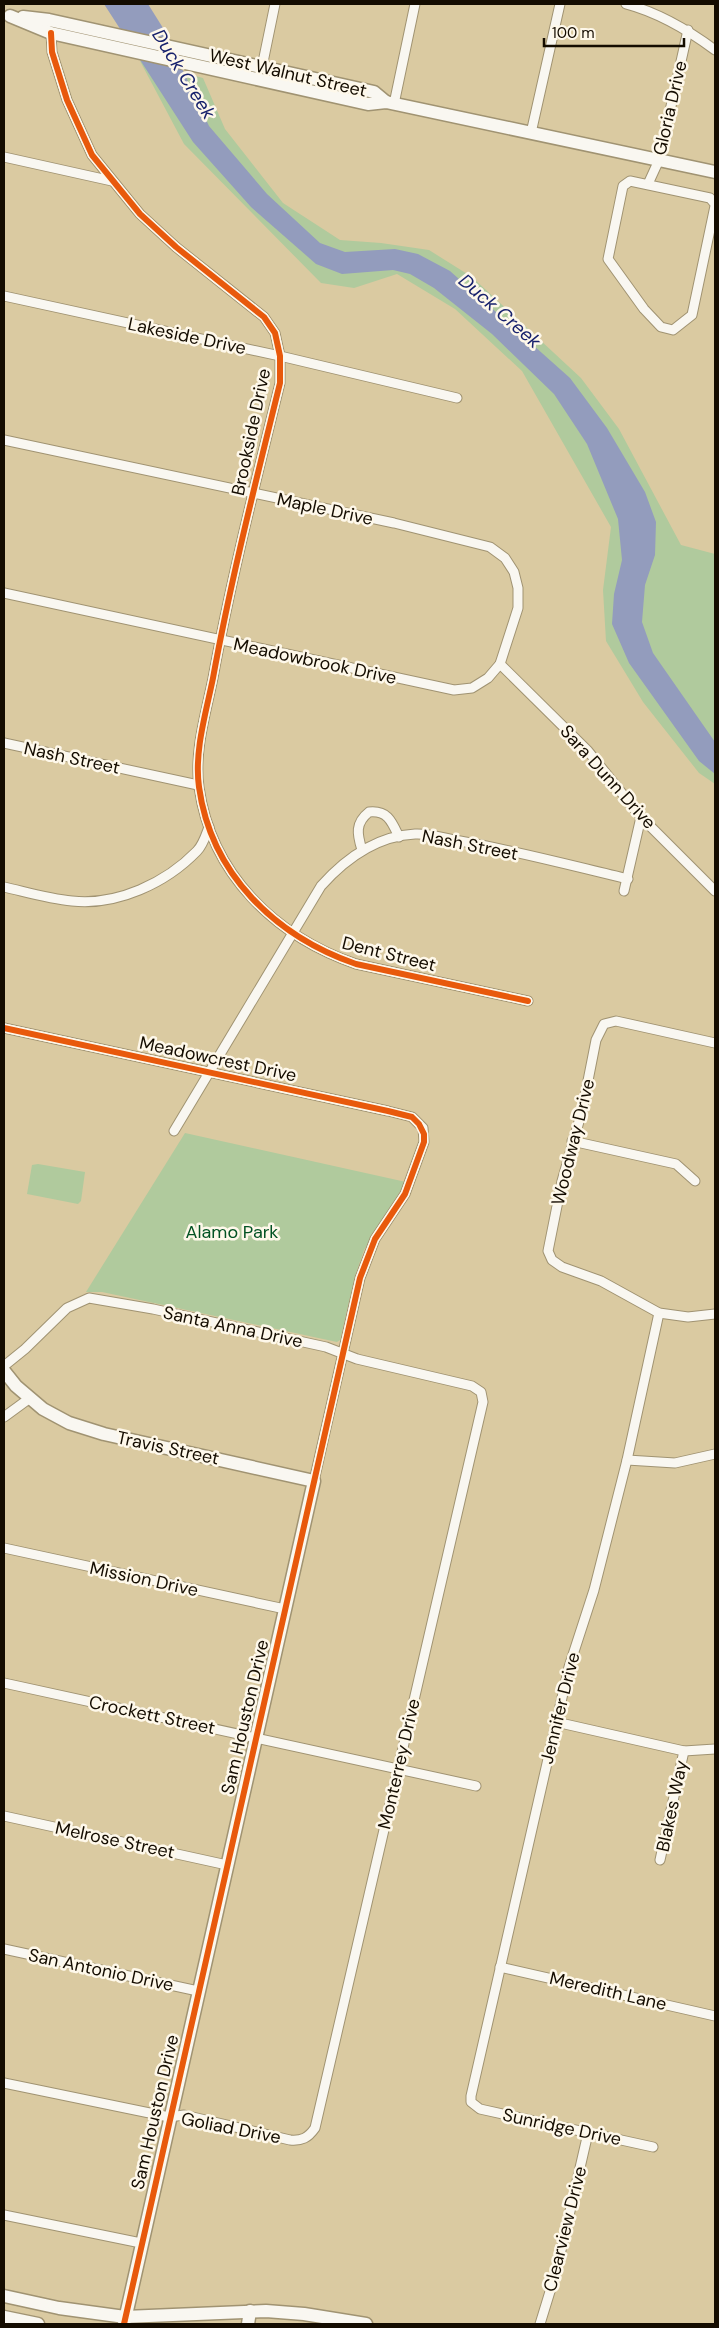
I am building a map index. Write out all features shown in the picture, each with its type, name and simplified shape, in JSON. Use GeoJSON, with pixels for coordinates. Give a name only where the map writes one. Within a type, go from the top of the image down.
{"type":"FeatureCollection","features":[{"type":"Feature","properties":{"kind":"main road","name":"West Walnut Street"},"geometry":{"type":"LineString","coordinates":[[7,16],[49,20],[374,92],[390,103]]}},
{"type":"Feature","properties":{"kind":"main road","name":"West Walnut Street"},"geometry":{"type":"LineString","coordinates":[[7,16],[52,33],[368,104],[390,103],[715,172]]}},
{"type":"Feature","properties":{"kind":"main road","name":"Travis Street"},"geometry":{"type":"LineString","coordinates":[[6,1380],[43,1409],[69,1423],[104,1434],[314,1481]]}},
{"type":"Feature","properties":{"kind":"main road","name":"Sam Houston Drive"},"geometry":{"type":"LineString","coordinates":[[124,2321],[314,1481]]}},
{"type":"Feature","properties":{"kind":"main road"},"geometry":{"type":"LineString","coordinates":[[4,2296],[124,2321],[249,2318],[304,2314],[366,2324]]}},
{"type":"Feature","properties":{"kind":"main road"},"geometry":{"type":"LineString","coordinates":[[4,2317],[38,2324]]}},
{"type":"Feature","properties":{"kind":"street"},"geometry":{"type":"LineString","coordinates":[[262,67],[275,4]]}},
{"type":"Feature","properties":{"kind":"street"},"geometry":{"type":"LineString","coordinates":[[390,103],[415,4]]}},
{"type":"Feature","properties":{"kind":"street"},"geometry":{"type":"LineString","coordinates":[[531,133],[560,4]]}},
{"type":"Feature","properties":{"kind":"street"},"geometry":{"type":"LineString","coordinates":[[626,4],[656,14],[688,30],[715,50]]}},
{"type":"Feature","properties":{"kind":"street","name":"Gloria Drive"},"geometry":{"type":"LineString","coordinates":[[648,184],[659,160],[688,30]]}},
{"type":"Feature","properties":{"kind":"street","name":"Brookside Drive"},"geometry":{"type":"LineString","coordinates":[[52,33],[52,52],[79,130],[92,154],[140,214],[176,247],[264,317],[275,333],[280,356],[280,383],[220,640],[198,753],[198,785],[210,827]]}},
{"type":"Feature","properties":{"kind":"street"},"geometry":{"type":"LineString","coordinates":[[4,157],[112,181]]}},
{"type":"Feature","properties":{"kind":"street"},"geometry":{"type":"LineString","coordinates":[[630,181],[648,184],[710,198],[715,205],[692,316],[673,330],[661,327],[644,309],[608,259],[623,186],[630,181]]}},
{"type":"Feature","properties":{"kind":"street","name":"Lakeside Drive"},"geometry":{"type":"LineString","coordinates":[[4,296],[280,356],[457,398]]}},
{"type":"Feature","properties":{"kind":"street","name":"Maple Drive"},"geometry":{"type":"LineString","coordinates":[[4,440],[394,523],[490,548],[504,558],[514,572],[518,588],[518,608],[500,664]]}},
{"type":"Feature","properties":{"kind":"street","name":"Meadowbrook Drive"},"geometry":{"type":"LineString","coordinates":[[4,593],[454,690],[472,688],[488,678],[500,664]]}},
{"type":"Feature","properties":{"kind":"street","name":"Sara Dunn Drive"},"geometry":{"type":"LineString","coordinates":[[500,664],[588,750],[641,816],[715,891]]}},
{"type":"Feature","properties":{"kind":"street","name":"Nash Street"},"geometry":{"type":"LineString","coordinates":[[4,743],[198,785]]}},
{"type":"Feature","properties":{"kind":"street"},"geometry":{"type":"LineString","coordinates":[[362,850],[357,834],[358,826],[362,817],[370,812],[385,814],[390,818],[399,838]]}},
{"type":"Feature","properties":{"kind":"street"},"geometry":{"type":"LineString","coordinates":[[624,891],[641,816]]}},
{"type":"Feature","properties":{"kind":"street"},"geometry":{"type":"LineString","coordinates":[[4,887],[73,902],[117,898],[154,883],[172,873],[198,850],[210,827]]}},
{"type":"Feature","properties":{"kind":"street","name":"Dent Street"},"geometry":{"type":"LineString","coordinates":[[210,827],[224,862],[248,896],[293,933],[332,955],[356,964],[528,1001]]}},
{"type":"Feature","properties":{"kind":"street","name":"Nash Street"},"geometry":{"type":"LineString","coordinates":[[293,933],[321,886],[339,866],[362,850],[416,834],[477,844],[628,879]]}},
{"type":"Feature","properties":{"kind":"street"},"geometry":{"type":"LineString","coordinates":[[174,1131],[293,933]]}},
{"type":"Feature","properties":{"kind":"street","name":"Woodway Drive"},"geometry":{"type":"LineString","coordinates":[[659,1313],[602,1281],[562,1267],[552,1260],[548,1251],[572,1141],[582,1110],[596,1040],[604,1024],[616,1021],[715,1043]]}},
{"type":"Feature","properties":{"kind":"street","name":"Meadowcrest Drive"},"geometry":{"type":"LineString","coordinates":[[4,1028],[388,1111],[412,1117],[423,1128]]}},
{"type":"Feature","properties":{"kind":"street","name":"Sam Houston Drive"},"geometry":{"type":"LineString","coordinates":[[314,1481],[360,1278],[375,1239],[405,1194],[422,1149],[423,1128]]}},
{"type":"Feature","properties":{"kind":"street"},"geometry":{"type":"LineString","coordinates":[[572,1141],[676,1164],[695,1181]]}},
{"type":"Feature","properties":{"kind":"street","name":"Santa Anna Drive"},"geometry":{"type":"LineString","coordinates":[[4,1366],[26,1349],[67,1308],[89,1298],[153,1309],[343,1352],[357,1359],[472,1386],[481,1392]]}},
{"type":"Feature","properties":{"kind":"street"},"geometry":{"type":"LineString","coordinates":[[659,1313],[688,1317],[715,1314]]}},
{"type":"Feature","properties":{"kind":"street","name":"Jennifer Drive"},"geometry":{"type":"LineString","coordinates":[[473,2105],[471,2096],[556,1722],[569,1667],[594,1590],[627,1460],[659,1313]]}},
{"type":"Feature","properties":{"kind":"street","name":"Monterrey Drive"},"geometry":{"type":"LineString","coordinates":[[310,2135],[315,2128],[483,1402],[481,1392]]}},
{"type":"Feature","properties":{"kind":"street"},"geometry":{"type":"LineString","coordinates":[[4,1418],[30,1398]]}},
{"type":"Feature","properties":{"kind":"street"},"geometry":{"type":"LineString","coordinates":[[627,1460],[675,1462],[715,1454]]}},
{"type":"Feature","properties":{"kind":"street","name":"Mission Drive"},"geometry":{"type":"LineString","coordinates":[[4,1548],[284,1610]]}},
{"type":"Feature","properties":{"kind":"street","name":"Crockett Street"},"geometry":{"type":"LineString","coordinates":[[4,1683],[476,1786]]}},
{"type":"Feature","properties":{"kind":"street"},"geometry":{"type":"LineString","coordinates":[[556,1722],[684,1751],[715,1749]]}},
{"type":"Feature","properties":{"kind":"street","name":"Blakes Way"},"geometry":{"type":"LineString","coordinates":[[660,1860],[684,1751]]}},
{"type":"Feature","properties":{"kind":"street","name":"Melrose Street"},"geometry":{"type":"LineString","coordinates":[[4,1816],[227,1865]]}},
{"type":"Feature","properties":{"kind":"street","name":"San Antonio Drive"},"geometry":{"type":"LineString","coordinates":[[4,1949],[198,1991]]}},
{"type":"Feature","properties":{"kind":"street","name":"Meredith Lane"},"geometry":{"type":"LineString","coordinates":[[500,1967],[715,2016]]}},
{"type":"Feature","properties":{"kind":"street","name":"Goliad Drive"},"geometry":{"type":"LineString","coordinates":[[4,2083],[170,2118],[184,2115],[290,2140],[301,2141],[310,2135]]}},
{"type":"Feature","properties":{"kind":"street","name":"Sunridge Drive"},"geometry":{"type":"LineString","coordinates":[[473,2105],[480,2109],[653,2147]]}},
{"type":"Feature","properties":{"kind":"street","name":"Clearview Drive"},"geometry":{"type":"LineString","coordinates":[[540,2324],[556,2272],[588,2133]]}},
{"type":"Feature","properties":{"kind":"street"},"geometry":{"type":"LineString","coordinates":[[4,2215],[141,2243]]}},
{"type":"Feature","properties":{"kind":"green space"},"geometry":{"type":"Polygon","coordinates":[[[140,61],[203,78],[225,129],[283,203],[340,240],[381,243],[429,250],[472,277],[581,378],[619,429],[681,545],[715,554],[715,784],[699,773],[643,702],[606,641],[603,590],[611,527],[522,371],[455,309],[397,274],[354,288],[321,283],[184,144],[140,61]]]}},
{"type":"Feature","properties":{"kind":"green space","name":"Alamo Park"},"geometry":{"type":"Polygon","coordinates":[[[185,1133],[406,1182],[364,1250],[355,1276],[340,1340],[337,1342],[102,1292],[86,1292],[185,1133]]]}},
{"type":"Feature","properties":{"kind":"green space"},"geometry":{"type":"Polygon","coordinates":[[[38,1164],[85,1172],[81,1201],[78,1204],[27,1194],[32,1165],[38,1164]]]}},
{"type":"Feature","properties":{"kind":"water","name":"Duck Creek"},"geometry":{"type":"Polygon","coordinates":[[[104,4],[148,4],[163,28],[209,126],[267,194],[320,243],[345,252],[395,249],[418,254],[450,271],[570,378],[607,428],[645,492],[656,522],[655,555],[645,585],[642,622],[653,653],[715,742],[715,774],[699,761],[629,663],[612,624],[614,594],[622,560],[618,519],[587,444],[554,394],[492,334],[434,288],[410,274],[393,270],[342,274],[316,264],[251,207],[193,142],[104,4]]]}},
{"type":"Feature","properties":{"kind":"cycle path"},"geometry":{"type":"LineString","coordinates":[[51,33],[52,52],[67,100],[92,155],[140,214],[176,247],[264,317],[275,333],[280,356],[280,383],[236,567],[199,746],[199,787],[206,818],[217,847],[233,874],[252,898],[274,919],[299,937],[326,952],[356,964],[528,1001]]}},
{"type":"Feature","properties":{"kind":"cycle path"},"geometry":{"type":"LineString","coordinates":[[4,1028],[412,1117],[419,1124],[424,1134],[424,1142],[405,1194],[375,1239],[360,1278],[124,2324]]}}]}
